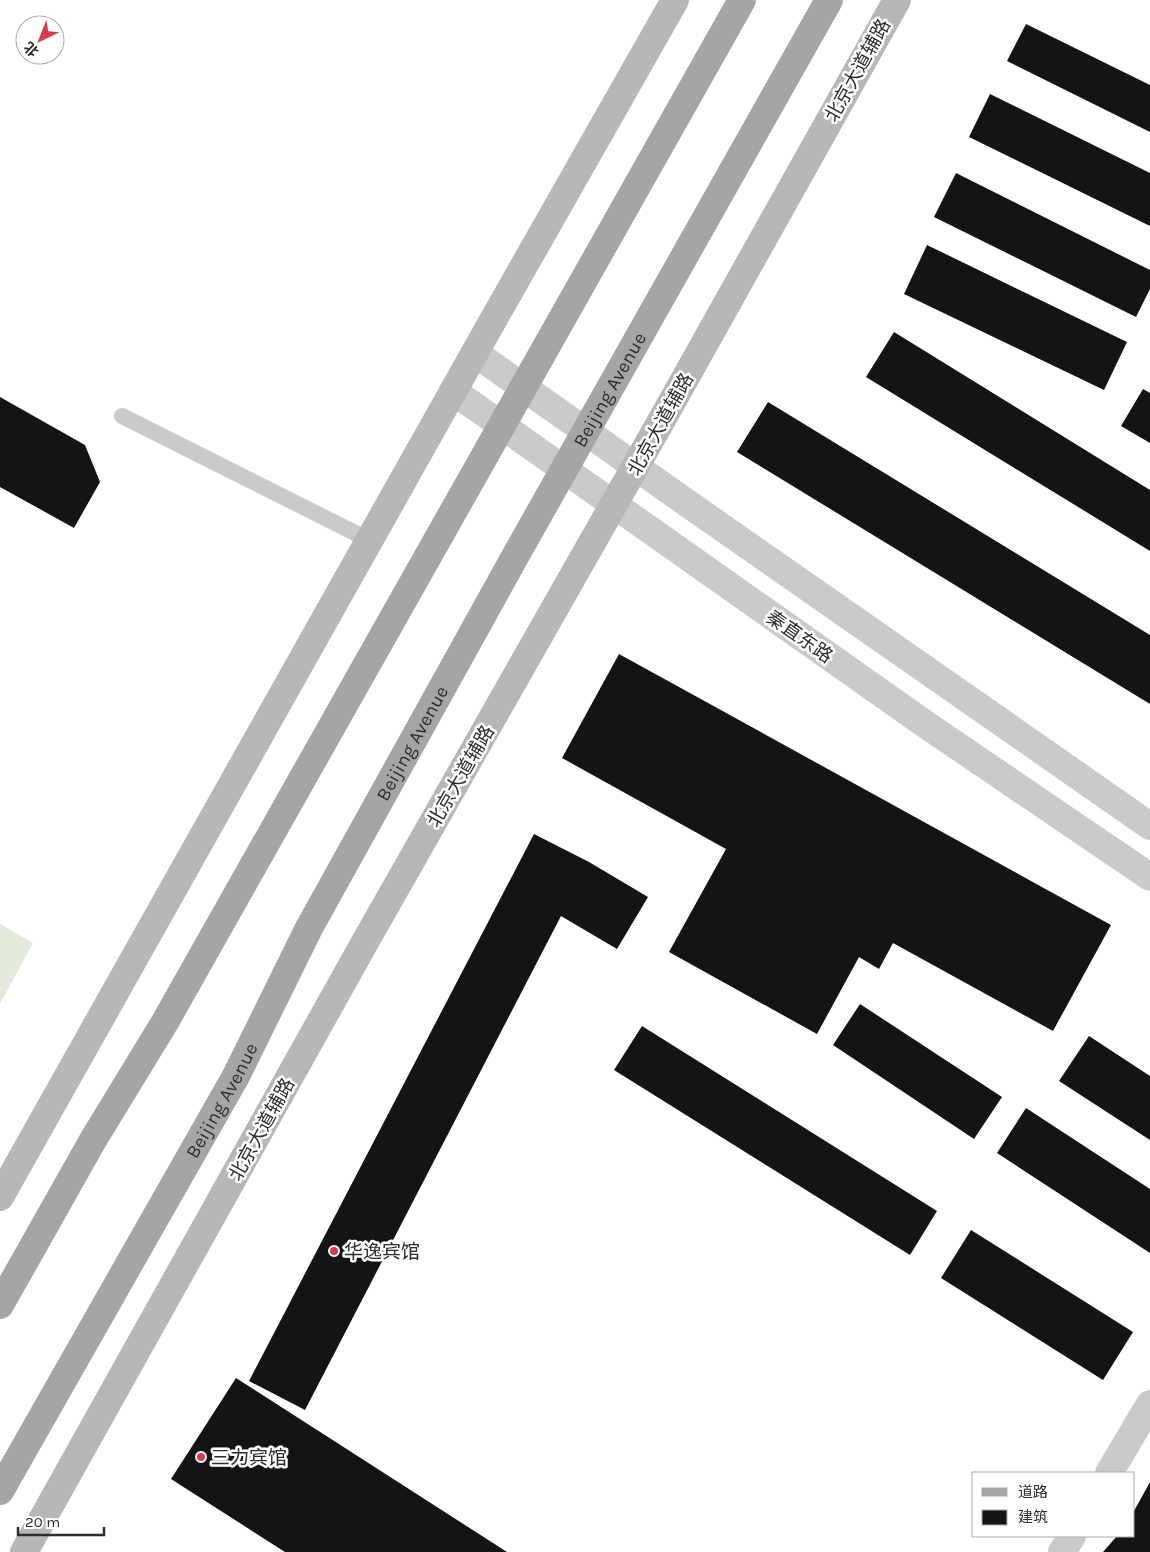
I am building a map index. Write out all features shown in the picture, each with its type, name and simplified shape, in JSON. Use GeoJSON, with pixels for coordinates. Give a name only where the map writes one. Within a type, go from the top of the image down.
{"type":"FeatureCollection","features":[{"type":"Feature","properties":{"kind":"main road"},"geometry":{"type":"LineString","coordinates":[[0,1197],[675,0]]}},
{"type":"Feature","properties":{"kind":"main road"},"geometry":{"type":"LineString","coordinates":[[0,1305],[93,1140],[165,1022],[742,0]]}},
{"type":"Feature","properties":{"kind":"main road","name":"Beijing Avenue"},"geometry":{"type":"LineString","coordinates":[[0,1491],[236,1076],[309,928],[829,0]]}},
{"type":"Feature","properties":{"kind":"main road","name":"北京大道辅路"},"geometry":{"type":"LineString","coordinates":[[24,1552],[365,942],[614,505],[897,0]]}},
{"type":"Feature","properties":{"kind":"street"},"geometry":{"type":"LineString","coordinates":[[475,353],[1150,826]]}},
{"type":"Feature","properties":{"kind":"street","name":"秦直东路"},"geometry":{"type":"LineString","coordinates":[[453,391],[925,724],[1150,878]]}},
{"type":"Feature","properties":{"kind":"street"},"geometry":{"type":"LineString","coordinates":[[1110,1472],[1150,1404]]}},
{"type":"Feature","properties":{"kind":"street"},"geometry":{"type":"LineString","coordinates":[[1062,1552],[1071,1537]]}},
{"type":"Feature","properties":{"kind":"lane"},"geometry":{"type":"LineString","coordinates":[[122,416],[369,540]]}},
{"type":"Feature","properties":{"kind":"shaded area"},"geometry":{"type":"Polygon","coordinates":[[[0,924],[33,943],[0,1004],[0,924]]]}},
{"type":"Feature","properties":{"kind":"building"},"geometry":{"type":"Polygon","coordinates":[[[1026,24],[1150,85],[1150,132],[1007,61],[1026,24]]]}},
{"type":"Feature","properties":{"kind":"building"},"geometry":{"type":"Polygon","coordinates":[[[990,94],[1150,173],[1150,226],[969,137],[990,94]]]}},
{"type":"Feature","properties":{"kind":"building"},"geometry":{"type":"Polygon","coordinates":[[[956,173],[1150,270],[1150,289],[1136,317],[934,217],[956,173]]]}},
{"type":"Feature","properties":{"kind":"building"},"geometry":{"type":"Polygon","coordinates":[[[927,245],[1127,342],[1104,390],[904,294],[927,245]]]}},
{"type":"Feature","properties":{"kind":"building"},"geometry":{"type":"Polygon","coordinates":[[[894,332],[1150,490],[1150,551],[866,377],[894,332]]]}},
{"type":"Feature","properties":{"kind":"building"},"geometry":{"type":"Polygon","coordinates":[[[1143,389],[1150,393],[1150,443],[1121,426],[1143,389]]]}},
{"type":"Feature","properties":{"kind":"building"},"geometry":{"type":"Polygon","coordinates":[[[0,397],[85,445],[100,482],[74,528],[0,487],[0,397]]]}},
{"type":"Feature","properties":{"kind":"building"},"geometry":{"type":"Polygon","coordinates":[[[768,402],[1150,635],[1150,704],[737,452],[768,402]]]}},
{"type":"Feature","properties":{"kind":"building"},"geometry":{"type":"Polygon","coordinates":[[[619,654],[1111,925],[1053,1031],[893,943],[879,969],[859,957],[817,1034],[669,952],[726,849],[562,758],[619,654]]]}},
{"type":"Feature","properties":{"kind":"building"},"geometry":{"type":"Polygon","coordinates":[[[534,834],[589,862],[648,897],[617,949],[561,916],[305,1410],[249,1381],[534,834]]]}},
{"type":"Feature","properties":{"kind":"building"},"geometry":{"type":"Polygon","coordinates":[[[860,1004],[1002,1097],[974,1139],[833,1045],[860,1004]]]}},
{"type":"Feature","properties":{"kind":"building"},"geometry":{"type":"Polygon","coordinates":[[[642,1026],[937,1211],[910,1255],[614,1070],[642,1026]]]}},
{"type":"Feature","properties":{"kind":"building"},"geometry":{"type":"Polygon","coordinates":[[[1089,1036],[1150,1076],[1150,1140],[1059,1081],[1089,1036]]]}},
{"type":"Feature","properties":{"kind":"building"},"geometry":{"type":"Polygon","coordinates":[[[1026,1108],[1150,1189],[1150,1253],[997,1153],[1026,1108]]]}},
{"type":"Feature","properties":{"kind":"building"},"geometry":{"type":"Polygon","coordinates":[[[971,1230],[1133,1332],[1103,1380],[941,1278],[971,1230]]]}},
{"type":"Feature","properties":{"kind":"building"},"geometry":{"type":"Polygon","coordinates":[[[236,1378],[507,1552],[285,1552],[171,1479],[236,1378]]]}},
{"type":"Feature","properties":{"kind":"building"},"geometry":{"type":"Polygon","coordinates":[[[1150,1482],[1150,1552],[1103,1552],[1116,1537],[1135,1537],[1135,1509],[1150,1482]]]}},
{"type":"Feature","properties":{"kind":"place","name":"华逸宾馆"},"geometry":{"type":"Point","coordinates":[334,1251]}},
{"type":"Feature","properties":{"kind":"place","name":"三力宾馆"},"geometry":{"type":"Point","coordinates":[201,1457]}}]}
